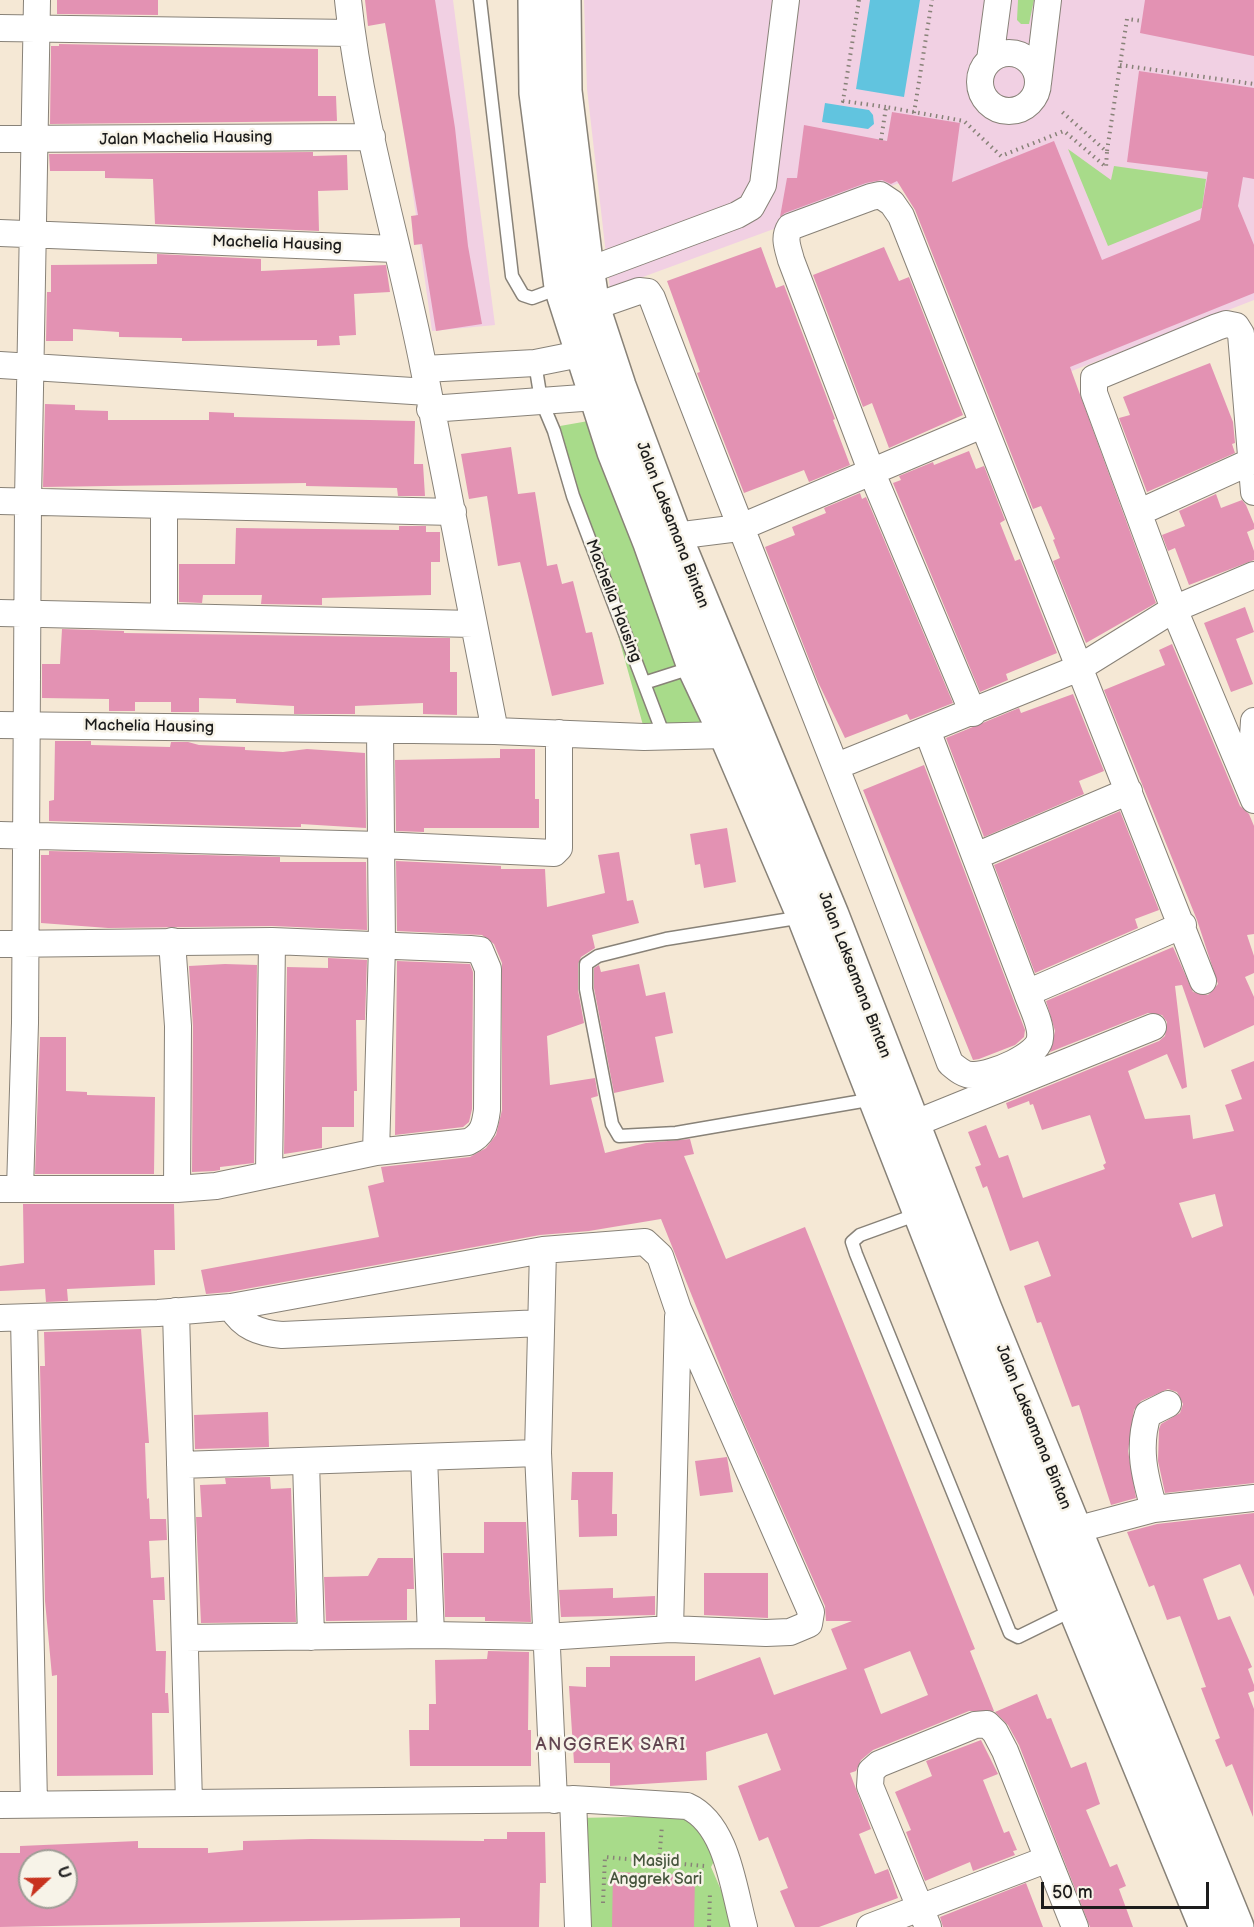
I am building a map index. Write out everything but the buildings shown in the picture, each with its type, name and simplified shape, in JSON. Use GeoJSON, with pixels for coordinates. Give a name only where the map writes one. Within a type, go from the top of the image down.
{"type":"FeatureCollection","features":[{"type":"Feature","properties":{"kind":"main road","name":"Jalan Laksamana Bintan"},"geometry":{"type":"LineString","coordinates":[[535,0],[550,92],[574,279],[580,354],[694,667],[726,735],[804,917],[919,1214],[972,1313],[1075,1530],[1237,1927]]}},
{"type":"Feature","properties":{"kind":"main road","name":"Jalan Laksamana Bintan"},"geometry":{"type":"LineString","coordinates":[[550,92],[564,0]]}},
{"type":"Feature","properties":{"kind":"main road","name":"Jalan Laksamana Bintan"},"geometry":{"type":"LineString","coordinates":[[574,279],[593,307],[619,386],[675,536],[832,915],[911,1125],[972,1313],[1075,1609],[1206,1927]]}},
{"type":"Feature","properties":{"kind":"street"},"geometry":{"type":"LineString","coordinates":[[0,944],[26,943],[172,940],[272,941],[480,950],[488,969],[488,1110],[485,1128],[477,1138],[468,1142],[376,1152],[232,1184],[177,1189],[10,1189],[26,943],[28,501],[37,0]]}},
{"type":"Feature","properties":{"kind":"street"},"geometry":{"type":"LineString","coordinates":[[348,0],[351,33],[395,249],[453,512],[495,731]]}},
{"type":"Feature","properties":{"kind":"street"},"geometry":{"type":"LineString","coordinates":[[574,279],[737,215],[751,207],[763,185],[786,0]]}},
{"type":"Feature","properties":{"kind":"street"},"geometry":{"type":"LineString","coordinates":[[990,60],[998,0]]}},
{"type":"Feature","properties":{"kind":"street"},"geometry":{"type":"LineString","coordinates":[[1038,83],[1032,65],[1017,54],[998,55],[984,68],[980,87],[989,104],[997,109],[1006,111],[1024,107],[1031,101],[1038,83],[1048,0]]}},
{"type":"Feature","properties":{"kind":"street"},"geometry":{"type":"LineString","coordinates":[[1065,0],[1071,0]]}},
{"type":"Feature","properties":{"kind":"street"},"geometry":{"type":"LineString","coordinates":[[0,28],[351,33]]}},
{"type":"Feature","properties":{"kind":"street","name":"Jalan Machelia Hausing"},"geometry":{"type":"LineString","coordinates":[[0,139],[372,137]]}},
{"type":"Feature","properties":{"kind":"street"},"geometry":{"type":"LineString","coordinates":[[973,713],[872,473],[790,260],[786,234],[790,227],[880,195],[892,203],[901,216],[1078,669],[1183,925],[1203,981]]}},
{"type":"Feature","properties":{"kind":"street","name":"Machelia Hausing"},"geometry":{"type":"LineString","coordinates":[[0,233],[395,249]]}},
{"type":"Feature","properties":{"kind":"street"},"geometry":{"type":"LineString","coordinates":[[593,307],[639,291],[648,292],[652,298],[739,528],[837,766],[950,1063],[958,1070],[976,1076],[1001,1068],[1030,1054],[1037,1048],[1041,1037],[1027,993],[927,730]]}},
{"type":"Feature","properties":{"kind":"street"},"geometry":{"type":"LineString","coordinates":[[1252,795],[1174,609],[1140,512],[1094,393],[1094,378],[1217,327],[1226,324],[1236,326],[1241,334],[1254,492]]}},
{"type":"Feature","properties":{"kind":"street"},"geometry":{"type":"LineString","coordinates":[[427,390],[580,354]]}},
{"type":"Feature","properties":{"kind":"street"},"geometry":{"type":"LineString","coordinates":[[0,365],[31,365],[427,390],[541,400],[596,397]]}},
{"type":"Feature","properties":{"kind":"street"},"geometry":{"type":"LineString","coordinates":[[675,536],[739,528],[982,425]]}},
{"type":"Feature","properties":{"kind":"street"},"geometry":{"type":"LineString","coordinates":[[1140,512],[1250,462]]}},
{"type":"Feature","properties":{"kind":"street"},"geometry":{"type":"LineString","coordinates":[[0,501],[453,512]]}},
{"type":"Feature","properties":{"kind":"street"},"geometry":{"type":"LineString","coordinates":[[164,505],[164,615]]}},
{"type":"Feature","properties":{"kind":"street"},"geometry":{"type":"LineString","coordinates":[[837,766],[1078,669],[1174,609],[1254,575]]}},
{"type":"Feature","properties":{"kind":"street"},"geometry":{"type":"LineString","coordinates":[[0,612],[473,624]]}},
{"type":"Feature","properties":{"kind":"street"},"geometry":{"type":"LineString","coordinates":[[1252,795],[1254,721]]}},
{"type":"Feature","properties":{"kind":"street","name":"Machelia Hausing"},"geometry":{"type":"LineString","coordinates":[[0,725],[495,731],[644,737],[726,735]]}},
{"type":"Feature","properties":{"kind":"street"},"geometry":{"type":"LineString","coordinates":[[376,1152],[382,946],[380,730]]}},
{"type":"Feature","properties":{"kind":"street"},"geometry":{"type":"LineString","coordinates":[[0,835],[557,851],[559,733]]}},
{"type":"Feature","properties":{"kind":"street"},"geometry":{"type":"LineString","coordinates":[[976,856],[1129,791]]}},
{"type":"Feature","properties":{"kind":"street"},"geometry":{"type":"LineString","coordinates":[[1027,993],[1183,925]]}},
{"type":"Feature","properties":{"kind":"street"},"geometry":{"type":"LineString","coordinates":[[172,940],[178,1026],[177,1189]]}},
{"type":"Feature","properties":{"kind":"street"},"geometry":{"type":"LineString","coordinates":[[269,1174],[272,941]]}},
{"type":"Feature","properties":{"kind":"street"},"geometry":{"type":"LineString","coordinates":[[911,1125],[1153,1027]]}},
{"type":"Feature","properties":{"kind":"street"},"geometry":{"type":"LineString","coordinates":[[34,1803],[12,1318],[231,1307],[543,1250],[645,1242],[660,1256],[678,1309],[811,1612],[809,1624],[790,1632],[670,1629],[546,1637],[431,1635],[185,1638]]}},
{"type":"Feature","properties":{"kind":"street"},"geometry":{"type":"LineString","coordinates":[[543,1250],[538,1454],[546,1637],[578,1927]]}},
{"type":"Feature","properties":{"kind":"street"},"geometry":{"type":"LineString","coordinates":[[231,1307],[238,1319],[251,1329],[282,1335],[541,1323]]}},
{"type":"Feature","properties":{"kind":"street"},"geometry":{"type":"LineString","coordinates":[[670,1629],[678,1309]]}},
{"type":"Feature","properties":{"kind":"street"},"geometry":{"type":"LineString","coordinates":[[176,1311],[189,1803]]}},
{"type":"Feature","properties":{"kind":"street"},"geometry":{"type":"LineString","coordinates":[[1154,1509],[1142,1466],[1144,1427],[1148,1414],[1168,1404]]}},
{"type":"Feature","properties":{"kind":"street"},"geometry":{"type":"LineString","coordinates":[[180,1465],[538,1454]]}},
{"type":"Feature","properties":{"kind":"street"},"geometry":{"type":"LineString","coordinates":[[424,1457],[431,1635]]}},
{"type":"Feature","properties":{"kind":"street"},"geometry":{"type":"LineString","coordinates":[[306,1461],[311,1637]]}},
{"type":"Feature","properties":{"kind":"street"},"geometry":{"type":"LineString","coordinates":[[1075,1530],[1154,1509],[1254,1498]]}},
{"type":"Feature","properties":{"kind":"street"},"geometry":{"type":"LineString","coordinates":[[924,1918],[870,1786],[871,1771],[879,1764],[975,1725],[987,1724],[995,1732],[1076,1927]]}},
{"type":"Feature","properties":{"kind":"street"},"geometry":{"type":"LineString","coordinates":[[0,1805],[563,1800],[663,1803],[701,1812],[713,1827],[720,1840],[744,1927]]}},
{"type":"Feature","properties":{"kind":"street"},"geometry":{"type":"LineString","coordinates":[[870,1927],[924,1918],[1048,1859]]}},
{"type":"Feature","properties":{"kind":"lane"},"geometry":{"type":"LineString","coordinates":[[480,0],[512,276],[523,295],[532,298],[574,279]]}},
{"type":"Feature","properties":{"kind":"lane","name":"Machelia Hausing"},"geometry":{"type":"LineString","coordinates":[[535,363],[541,400],[554,431],[573,496],[664,736]]}},
{"type":"Feature","properties":{"kind":"lane"},"geometry":{"type":"LineString","coordinates":[[644,683],[694,667]]}},
{"type":"Feature","properties":{"kind":"lane"},"geometry":{"type":"LineString","coordinates":[[804,917],[666,939],[598,956],[586,964],[586,988],[612,1124],[619,1136],[676,1133],[875,1098]]}},
{"type":"Feature","properties":{"kind":"lane"},"geometry":{"type":"LineString","coordinates":[[919,1214],[860,1235],[852,1242],[856,1254],[1010,1634],[1018,1637],[1075,1609]]}},
{"type":"Feature","properties":{"kind":"path"},"geometry":{"type":"LineString","coordinates":[[859,0],[843,101],[964,121],[1001,156],[1064,131],[1106,167],[1127,19],[1142,21]]}},
{"type":"Feature","properties":{"kind":"path"},"geometry":{"type":"LineString","coordinates":[[914,112],[932,0]]}},
{"type":"Feature","properties":{"kind":"path"},"geometry":{"type":"LineString","coordinates":[[1120,65],[1254,84]]}},
{"type":"Feature","properties":{"kind":"path"},"geometry":{"type":"LineString","coordinates":[[880,140],[886,107]]}},
{"type":"Feature","properties":{"kind":"path"},"geometry":{"type":"LineString","coordinates":[[1060,110],[1107,152]]}},
{"type":"Feature","properties":{"kind":"path"},"geometry":{"type":"LineString","coordinates":[[659,1861],[663,1803]]}},
{"type":"Feature","properties":{"kind":"path"},"geometry":{"type":"LineString","coordinates":[[602,1915],[605,1857],[711,1867]]}},
{"type":"Feature","properties":{"kind":"path"},"geometry":{"type":"LineString","coordinates":[[709,1927],[710,1887]]}},
{"type":"Feature","properties":{"kind":"shaded area"},"geometry":{"type":"Polygon","coordinates":[[[386,0],[453,0],[495,325],[432,331],[386,0]]]}},
{"type":"Feature","properties":{"kind":"shaded area"},"geometry":{"type":"Polygon","coordinates":[[[584,0],[1254,0],[1254,300],[1028,388],[943,167],[610,289],[587,89],[584,0]]]}},
{"type":"Feature","properties":{"kind":"green space"},"geometry":{"type":"Polygon","coordinates":[[[1018,0],[1034,0],[1029,24],[1021,24],[1017,20],[1018,0]]]}},
{"type":"Feature","properties":{"kind":"green space"},"geometry":{"type":"Polygon","coordinates":[[[1068,149],[1111,180],[1114,166],[1206,179],[1202,208],[1108,246],[1068,149]]]}},
{"type":"Feature","properties":{"kind":"green space"},"geometry":{"type":"Polygon","coordinates":[[[611,417],[736,729],[646,736],[560,426],[611,417]]]}},
{"type":"Feature","properties":{"kind":"green space","name":"Masjid Anggrek Sari"},"geometry":{"type":"Polygon","coordinates":[[[683,1816],[721,1848],[711,1867],[737,1927],[582,1927],[575,1818],[683,1816]]]}},
{"type":"Feature","properties":{"kind":"water"},"geometry":{"type":"Polygon","coordinates":[[[870,0],[920,0],[904,97],[856,89],[870,0]]]}},
{"type":"Feature","properties":{"kind":"water"},"geometry":{"type":"Polygon","coordinates":[[[825,103],[869,110],[873,115],[874,124],[868,129],[822,122],[825,103]]]}},
{"type":"Feature","properties":{"kind":"district","name":"ANGGREK SARI"},"geometry":{"type":"Point","coordinates":[611,1745]}}]}
